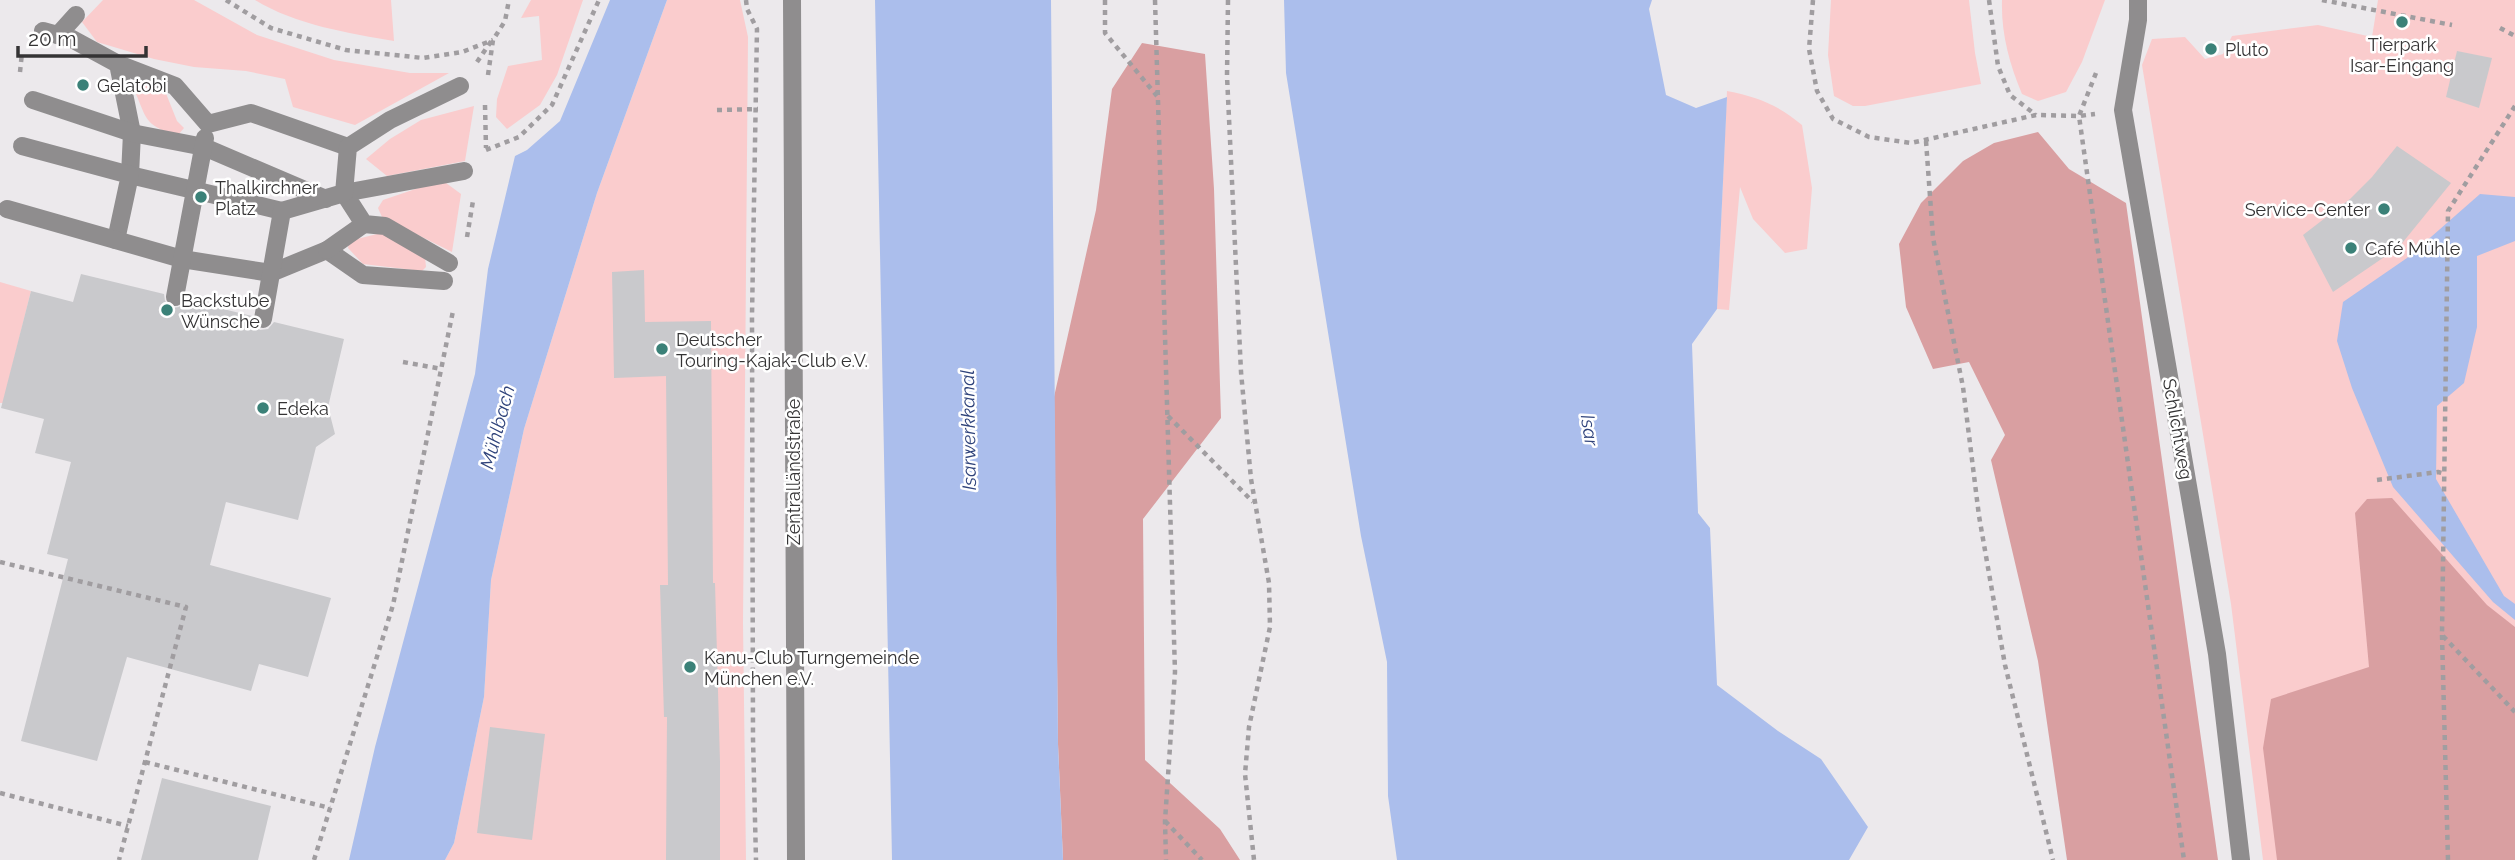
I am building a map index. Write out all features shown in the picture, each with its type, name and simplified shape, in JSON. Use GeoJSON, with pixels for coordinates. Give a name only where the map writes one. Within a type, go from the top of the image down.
{"type":"FeatureCollection","features":[{"type":"Feature","properties":{"kind":"street","name":"Zentralländstraße"},"geometry":{"type":"LineString","coordinates":[[792,0],[796,860]]}},
{"type":"Feature","properties":{"kind":"street","name":"Schlichtweg"},"geometry":{"type":"LineString","coordinates":[[2138,0],[2138,20],[2123,110],[2217,654],[2241,860]]}},
{"type":"Feature","properties":{"kind":"street"},"geometry":{"type":"LineString","coordinates":[[76,15],[51,33],[72,39],[118,64],[175,86],[208,124]]}},
{"type":"Feature","properties":{"kind":"street"},"geometry":{"type":"LineString","coordinates":[[116,240],[130,175],[132,133],[118,64]]}},
{"type":"Feature","properties":{"kind":"street"},"geometry":{"type":"LineString","coordinates":[[348,147],[390,120],[460,86]]}},
{"type":"Feature","properties":{"kind":"street"},"geometry":{"type":"LineString","coordinates":[[33,100],[132,133],[204,146],[326,199]]}},
{"type":"Feature","properties":{"kind":"street"},"geometry":{"type":"LineString","coordinates":[[208,124],[251,113],[348,147]]}},
{"type":"Feature","properties":{"kind":"street"},"geometry":{"type":"LineString","coordinates":[[174,297],[208,124]]}},
{"type":"Feature","properties":{"kind":"street"},"geometry":{"type":"LineString","coordinates":[[22,146],[282,211],[344,193],[464,171]]}},
{"type":"Feature","properties":{"kind":"street"},"geometry":{"type":"LineString","coordinates":[[348,147],[344,193],[364,224]]}},
{"type":"Feature","properties":{"kind":"street"},"geometry":{"type":"LineString","coordinates":[[7,209],[182,259],[271,273],[327,250],[364,224],[385,226],[447,272],[363,275],[327,250]]}},
{"type":"Feature","properties":{"kind":"street"},"geometry":{"type":"LineString","coordinates":[[263,319],[282,211]]}},
{"type":"Feature","properties":{"kind":"path"},"geometry":{"type":"LineString","coordinates":[[226,0],[271,28],[346,50],[423,58],[462,52],[493,40]]}},
{"type":"Feature","properties":{"kind":"path"},"geometry":{"type":"LineString","coordinates":[[488,76],[493,40],[505,21],[509,0]]}},
{"type":"Feature","properties":{"kind":"path"},"geometry":{"type":"LineString","coordinates":[[486,150],[519,136],[552,105],[599,0]]}},
{"type":"Feature","properties":{"kind":"path"},"geometry":{"type":"LineString","coordinates":[[746,0],[747,9],[757,29],[758,109],[752,316],[753,738],[756,860]]}},
{"type":"Feature","properties":{"kind":"path"},"geometry":{"type":"LineString","coordinates":[[1105,0],[1105,33],[1158,96]]}},
{"type":"Feature","properties":{"kind":"path"},"geometry":{"type":"LineString","coordinates":[[1154,0],[1175,672],[1165,821],[1166,860]]}},
{"type":"Feature","properties":{"kind":"path"},"geometry":{"type":"LineString","coordinates":[[1228,0],[1227,76],[1241,373],[1255,503],[1269,583],[1270,628],[1249,727],[1245,774],[1254,860]]}},
{"type":"Feature","properties":{"kind":"path"},"geometry":{"type":"LineString","coordinates":[[1813,0],[1809,49],[1817,91],[1833,120],[1869,137],[1911,143],[2036,115],[2079,116],[2184,860]]}},
{"type":"Feature","properties":{"kind":"path"},"geometry":{"type":"LineString","coordinates":[[1989,0],[1998,66],[2010,95],[2036,115]]}},
{"type":"Feature","properties":{"kind":"path"},"geometry":{"type":"LineString","coordinates":[[2322,0],[2452,25]]}},
{"type":"Feature","properties":{"kind":"path"},"geometry":{"type":"LineString","coordinates":[[2500,28],[2515,36]]}},
{"type":"Feature","properties":{"kind":"path"},"geometry":{"type":"LineString","coordinates":[[482,160],[486,150],[485,101]]}},
{"type":"Feature","properties":{"kind":"path"},"geometry":{"type":"LineString","coordinates":[[2448,860],[2442,635],[2448,211],[2515,106]]}},
{"type":"Feature","properties":{"kind":"path"},"geometry":{"type":"LineString","coordinates":[[717,110],[758,109]]}},
{"type":"Feature","properties":{"kind":"path"},"geometry":{"type":"LineString","coordinates":[[1926,141],[1933,238],[1963,387],[1979,516],[2005,665],[2053,860]]}},
{"type":"Feature","properties":{"kind":"path"},"geometry":{"type":"LineString","coordinates":[[466,238],[474,198]]}},
{"type":"Feature","properties":{"kind":"path"},"geometry":{"type":"LineString","coordinates":[[314,860],[393,605],[454,309]]}},
{"type":"Feature","properties":{"kind":"path"},"geometry":{"type":"LineString","coordinates":[[402,362],[442,369]]}},
{"type":"Feature","properties":{"kind":"path"},"geometry":{"type":"LineString","coordinates":[[1167,416],[1255,503]]}},
{"type":"Feature","properties":{"kind":"path"},"geometry":{"type":"LineString","coordinates":[[2377,480],[2438,472],[2444,474]]}},
{"type":"Feature","properties":{"kind":"path"},"geometry":{"type":"LineString","coordinates":[[0,562],[186,607],[119,860]]}},
{"type":"Feature","properties":{"kind":"path"},"geometry":{"type":"LineString","coordinates":[[2442,635],[2515,712]]}},
{"type":"Feature","properties":{"kind":"path"},"geometry":{"type":"LineString","coordinates":[[145,762],[330,808]]}},
{"type":"Feature","properties":{"kind":"path"},"geometry":{"type":"LineString","coordinates":[[0,793],[128,827]]}},
{"type":"Feature","properties":{"kind":"path"},"geometry":{"type":"LineString","coordinates":[[1165,821],[1202,860]]}},
{"type":"Feature","properties":{"kind":"shaded area"},"geometry":{"type":"Polygon","coordinates":[[[103,0],[194,0],[257,35],[334,60],[410,73],[449,73],[355,125],[293,107],[285,79],[246,71],[194,67],[154,59],[97,42],[82,22],[103,0]]]}},
{"type":"Feature","properties":{"kind":"shaded area"},"geometry":{"type":"Polygon","coordinates":[[[255,0],[391,0],[394,41],[305,22],[255,0]]]}},
{"type":"Feature","properties":{"kind":"shaded area"},"geometry":{"type":"Polygon","coordinates":[[[531,0],[583,0],[557,75],[540,105],[507,129],[496,117],[497,99],[508,66],[542,60],[539,16],[521,18],[531,0]]]}},
{"type":"Feature","properties":{"kind":"shaded area"},"geometry":{"type":"Polygon","coordinates":[[[667,0],[740,0],[748,37],[743,623],[746,860],[445,860],[454,843],[484,697],[491,580],[524,429],[597,193],[667,0]]]}},
{"type":"Feature","properties":{"kind":"shaded area"},"geometry":{"type":"Polygon","coordinates":[[[1831,0],[1969,0],[1981,84],[1865,106],[1853,106],[1834,96],[1828,55],[1831,0]]]}},
{"type":"Feature","properties":{"kind":"shaded area"},"geometry":{"type":"Polygon","coordinates":[[[2002,0],[2105,0],[2082,62],[2066,92],[2038,101],[2022,94],[2007,48],[2002,0]]]}},
{"type":"Feature","properties":{"kind":"shaded area"},"geometry":{"type":"Polygon","coordinates":[[[2378,0],[2515,0],[2515,860],[2263,860],[2231,604],[2142,65],[2152,39],[2185,37],[2205,59],[2223,54],[2232,36],[2318,25],[2372,37],[2378,0]]]}},
{"type":"Feature","properties":{"kind":"shaded area"},"geometry":{"type":"Polygon","coordinates":[[[1142,43],[1205,54],[1214,189],[1221,418],[1143,519],[1145,760],[1220,829],[1240,860],[1063,860],[1058,744],[1054,397],[1096,210],[1112,89],[1142,43]]]}},
{"type":"Feature","properties":{"kind":"shaded area"},"geometry":{"type":"Polygon","coordinates":[[[144,81],[163,86],[177,121],[184,128],[178,135],[158,128],[144,113],[133,87],[144,81]]]}},
{"type":"Feature","properties":{"kind":"shaded area"},"geometry":{"type":"Polygon","coordinates":[[[1727,91],[1767,103],[1802,125],[1812,188],[1807,249],[1785,253],[1753,219],[1740,187],[1729,310],[1717,309],[1727,91]]]}},
{"type":"Feature","properties":{"kind":"shaded area"},"geometry":{"type":"Polygon","coordinates":[[[474,106],[465,161],[387,176],[366,159],[390,139],[421,120],[474,106]]]}},
{"type":"Feature","properties":{"kind":"shaded area"},"geometry":{"type":"Polygon","coordinates":[[[2038,132],[2069,169],[2126,203],[2218,860],[2067,860],[2038,661],[1991,460],[2005,435],[1969,362],[1933,369],[1906,307],[1899,244],[1921,203],[1963,161],[1994,143],[2038,132]]]}},
{"type":"Feature","properties":{"kind":"shaded area"},"geometry":{"type":"Polygon","coordinates":[[[442,180],[461,194],[452,252],[382,217],[378,208],[383,200],[442,180]]]}},
{"type":"Feature","properties":{"kind":"shaded area"},"geometry":{"type":"Polygon","coordinates":[[[385,232],[425,257],[426,267],[422,271],[363,264],[348,248],[349,241],[385,232]]]}},
{"type":"Feature","properties":{"kind":"shaded area"},"geometry":{"type":"Polygon","coordinates":[[[0,282],[31,291],[3,403],[0,403],[0,282]]]}},
{"type":"Feature","properties":{"kind":"shaded area"},"geometry":{"type":"Polygon","coordinates":[[[2392,498],[2487,605],[2515,627],[2515,860],[2277,860],[2263,748],[2271,699],[2369,667],[2355,513],[2367,499],[2392,498]]]}},
{"type":"Feature","properties":{"kind":"water","name":"Mühlbach"},"geometry":{"type":"Polygon","coordinates":[[[610,0],[667,0],[597,193],[524,429],[491,580],[484,697],[454,843],[445,860],[349,860],[375,747],[475,374],[488,269],[515,156],[527,150],[560,121],[610,0]]]}},
{"type":"Feature","properties":{"kind":"water","name":"Isarwerkkanal"},"geometry":{"type":"Polygon","coordinates":[[[875,0],[1051,0],[1058,744],[1063,860],[892,860],[875,0]]]}},
{"type":"Feature","properties":{"kind":"water","name":"Isar"},"geometry":{"type":"Polygon","coordinates":[[[1284,0],[1652,0],[1649,9],[1666,95],[1696,108],[1727,97],[1717,309],[1692,344],[1698,513],[1710,528],[1717,685],[1778,731],[1821,759],[1868,827],[1849,860],[1397,860],[1388,796],[1387,662],[1361,536],[1286,73],[1284,0]]]}},
{"type":"Feature","properties":{"kind":"water"},"geometry":{"type":"Polygon","coordinates":[[[2480,194],[2515,197],[2515,241],[2477,256],[2477,327],[2464,383],[2437,406],[2436,479],[2504,596],[2515,604],[2515,620],[2493,602],[2393,487],[2352,388],[2337,341],[2343,302],[2407,258],[2480,194]]]}},
{"type":"Feature","properties":{"kind":"building"},"geometry":{"type":"Polygon","coordinates":[[[2457,51],[2492,58],[2479,108],[2446,97],[2457,51]]]}},
{"type":"Feature","properties":{"kind":"building","name":"Service-Center"},"geometry":{"type":"Polygon","coordinates":[[[2397,146],[2451,183],[2399,247],[2333,292],[2303,235],[2350,199],[2397,146]]]}},
{"type":"Feature","properties":{"kind":"building"},"geometry":{"type":"Polygon","coordinates":[[[644,270],[645,322],[711,321],[713,583],[720,762],[720,860],[666,860],[667,717],[664,717],[660,585],[668,585],[666,376],[614,378],[612,272],[644,270]]]}},
{"type":"Feature","properties":{"kind":"building"},"geometry":{"type":"Polygon","coordinates":[[[81,274],[164,294],[165,301],[172,308],[179,307],[186,300],[252,316],[253,324],[260,330],[268,329],[274,322],[344,339],[328,407],[335,434],[316,447],[298,520],[226,502],[210,565],[331,598],[308,677],[259,664],[251,691],[127,657],[97,761],[21,741],[68,559],[47,554],[71,462],[35,453],[44,419],[1,408],[31,291],[73,302],[81,274]]]}},
{"type":"Feature","properties":{"kind":"building"},"geometry":{"type":"Polygon","coordinates":[[[490,727],[545,734],[532,840],[477,833],[490,727]]]}},
{"type":"Feature","properties":{"kind":"building"},"geometry":{"type":"Polygon","coordinates":[[[162,778],[271,806],[258,860],[141,860],[162,778]]]}},
{"type":"Feature","properties":{"kind":"place","name":"Tierpark Isar-Eingang"},"geometry":{"type":"Point","coordinates":[2402,22]}},
{"type":"Feature","properties":{"kind":"place","name":"Pluto"},"geometry":{"type":"Point","coordinates":[2211,49]}},
{"type":"Feature","properties":{"kind":"place","name":"Gelatobi"},"geometry":{"type":"Point","coordinates":[83,85]}},
{"type":"Feature","properties":{"kind":"place","name":"Thalkirchner Platz"},"geometry":{"type":"Point","coordinates":[201,197]}},
{"type":"Feature","properties":{"kind":"place","name":"Service-Center"},"geometry":{"type":"Point","coordinates":[2384,209]}},
{"type":"Feature","properties":{"kind":"place","name":"Café Mühle"},"geometry":{"type":"Point","coordinates":[2351,248]}},
{"type":"Feature","properties":{"kind":"place","name":"Backstube Wünsche"},"geometry":{"type":"Point","coordinates":[167,310]}},
{"type":"Feature","properties":{"kind":"place","name":"Deutscher Touring-Kajak-Club e.V."},"geometry":{"type":"Point","coordinates":[662,349]}},
{"type":"Feature","properties":{"kind":"place","name":"Edeka"},"geometry":{"type":"Point","coordinates":[263,408]}},
{"type":"Feature","properties":{"kind":"place","name":"Kanu-Club Turngemeinde München e.V."},"geometry":{"type":"Point","coordinates":[690,667]}}]}
